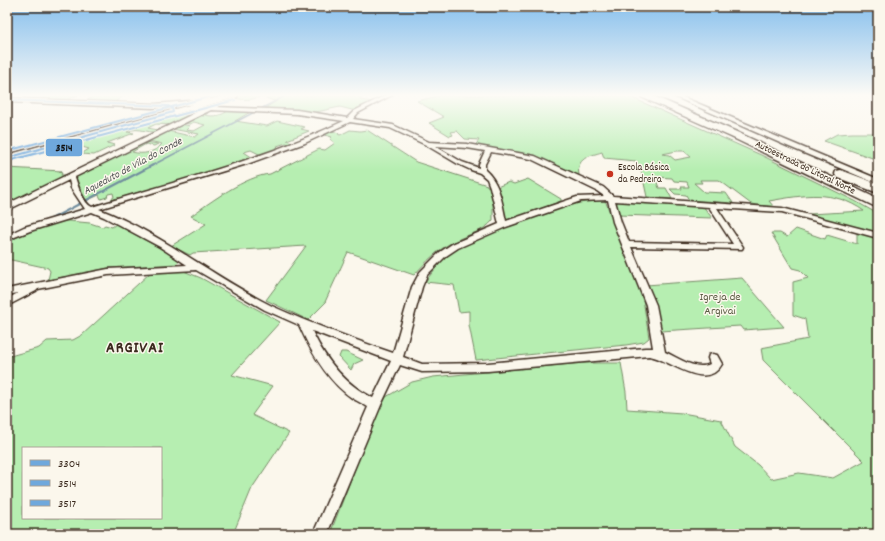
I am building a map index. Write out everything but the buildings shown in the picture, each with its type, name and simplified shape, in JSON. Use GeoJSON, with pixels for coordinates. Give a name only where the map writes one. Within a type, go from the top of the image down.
{"type":"FeatureCollection","features":[{"type":"Feature","properties":{"kind":"highway","name":"Autoestrada do Litoral Norte"},"geometry":{"type":"LineString","coordinates":[[701,120],[878,204]]}},
{"type":"Feature","properties":{"kind":"highway","name":"Autoestrada do Litoral Norte"},"geometry":{"type":"LineString","coordinates":[[718,120],[878,195]]}},
{"type":"Feature","properties":{"kind":"highway"},"geometry":{"type":"LineString","coordinates":[[818,166],[824,166],[878,189]]}},
{"type":"Feature","properties":{"kind":"highway"},"geometry":{"type":"LineString","coordinates":[[857,194],[856,197],[878,209]]}},
{"type":"Feature","properties":{"kind":"main road"},"geometry":{"type":"LineString","coordinates":[[7,157],[60,143],[127,120]]}},
{"type":"Feature","properties":{"kind":"street"},"geometry":{"type":"LineString","coordinates":[[7,207],[71,176],[179,120]]}},
{"type":"Feature","properties":{"kind":"street"},"geometry":{"type":"LineString","coordinates":[[7,238],[27,229],[89,208],[270,154],[317,136],[347,120]]}},
{"type":"Feature","properties":{"kind":"street"},"geometry":{"type":"LineString","coordinates":[[349,120],[391,126],[428,144],[434,149],[474,170],[482,171],[490,178],[494,187],[503,225]]}},
{"type":"Feature","properties":{"kind":"street"},"geometry":{"type":"LineString","coordinates":[[732,120],[878,182]]}},
{"type":"Feature","properties":{"kind":"street"},"geometry":{"type":"LineString","coordinates":[[428,144],[467,146],[533,157],[600,189],[611,198],[617,222],[651,305],[660,355]]}},
{"type":"Feature","properties":{"kind":"street"},"geometry":{"type":"LineString","coordinates":[[482,171],[482,164],[489,149]]}},
{"type":"Feature","properties":{"kind":"street"},"geometry":{"type":"LineString","coordinates":[[71,176],[78,194],[86,207],[107,215],[163,245],[197,267],[268,308],[304,324],[397,360],[422,368],[488,366],[634,352],[649,352],[660,355],[682,366],[693,369],[711,369],[716,364],[713,358]]}},
{"type":"Feature","properties":{"kind":"street"},"geometry":{"type":"LineString","coordinates":[[320,534],[375,405],[397,360],[417,287],[424,274],[442,254],[455,246],[503,225],[580,199],[611,198],[782,210],[878,236]]}},
{"type":"Feature","properties":{"kind":"street"},"geometry":{"type":"LineString","coordinates":[[626,244],[739,247],[711,205]]}},
{"type":"Feature","properties":{"kind":"street"},"geometry":{"type":"LineString","coordinates":[[7,292],[108,272],[197,267]]}},
{"type":"Feature","properties":{"kind":"street"},"geometry":{"type":"LineString","coordinates":[[7,303],[41,285]]}},
{"type":"Feature","properties":{"kind":"street"},"geometry":{"type":"LineString","coordinates":[[304,324],[314,347],[336,376],[355,394],[375,405]]}},
{"type":"Feature","properties":{"kind":"green space"},"geometry":{"type":"Polygon","coordinates":[[[148,120],[182,120],[172,125],[156,124],[148,128],[163,131],[158,132],[132,130],[127,132],[134,133],[107,143],[115,145],[94,155],[81,154],[89,149],[68,143],[148,120]]]}},
{"type":"Feature","properties":{"kind":"green space"},"geometry":{"type":"Polygon","coordinates":[[[191,120],[236,120],[235,121],[267,126],[277,121],[305,127],[301,129],[309,131],[287,140],[293,143],[286,143],[277,146],[279,148],[261,155],[251,150],[244,152],[253,158],[242,160],[244,162],[112,200],[111,199],[114,197],[113,193],[108,194],[107,197],[101,199],[99,195],[86,201],[75,180],[78,175],[146,142],[158,144],[154,146],[146,144],[132,152],[144,153],[152,151],[162,144],[149,141],[168,131],[195,137],[199,134],[172,129],[181,124],[190,126],[186,130],[194,131],[205,125],[194,122],[190,124],[183,123],[191,120]]]}},
{"type":"Feature","properties":{"kind":"green space"},"geometry":{"type":"Polygon","coordinates":[[[436,120],[683,120],[761,155],[855,201],[878,214],[878,234],[813,217],[809,214],[864,211],[841,199],[806,196],[769,201],[774,207],[751,204],[719,180],[700,180],[702,183],[694,183],[704,192],[726,193],[733,203],[689,200],[686,195],[675,194],[670,189],[682,189],[681,187],[689,187],[687,182],[674,181],[672,178],[655,177],[659,188],[666,188],[672,199],[647,197],[642,174],[636,161],[604,158],[602,152],[584,159],[580,165],[579,175],[573,175],[535,156],[475,146],[479,140],[465,139],[457,131],[451,132],[453,135],[450,136],[429,123],[436,120]],[[684,151],[662,154],[669,155],[675,160],[691,157],[684,151]]]}},
{"type":"Feature","properties":{"kind":"green space"},"geometry":{"type":"Polygon","coordinates":[[[350,130],[367,130],[416,162],[487,185],[490,187],[493,206],[493,220],[480,230],[443,248],[414,275],[348,252],[326,302],[308,320],[266,300],[306,246],[193,253],[190,255],[171,246],[206,224],[191,216],[218,197],[250,179],[270,174],[319,149],[325,150],[335,143],[330,139],[332,137],[325,135],[332,131],[339,133],[338,134],[340,135],[350,130]]]}},
{"type":"Feature","properties":{"kind":"green space"},"geometry":{"type":"Polygon","coordinates":[[[878,133],[878,160],[824,141],[837,134],[878,133]]]}},
{"type":"Feature","properties":{"kind":"green space"},"geometry":{"type":"Polygon","coordinates":[[[7,168],[62,171],[59,172],[62,173],[61,175],[70,175],[7,205],[7,168]]]}},
{"type":"Feature","properties":{"kind":"green space"},"geometry":{"type":"Polygon","coordinates":[[[528,179],[561,199],[561,201],[511,220],[505,219],[497,187],[509,182],[514,184],[528,179]]]}},
{"type":"Feature","properties":{"kind":"green space"},"geometry":{"type":"Polygon","coordinates":[[[605,200],[643,299],[649,338],[644,342],[626,345],[476,360],[469,325],[469,311],[459,312],[454,285],[425,282],[435,269],[456,249],[515,223],[544,212],[574,204],[605,200]]]}},
{"type":"Feature","properties":{"kind":"green space"},"geometry":{"type":"Polygon","coordinates":[[[614,201],[703,206],[712,218],[617,215],[614,201]]]}},
{"type":"Feature","properties":{"kind":"green space"},"geometry":{"type":"Polygon","coordinates":[[[58,220],[90,223],[102,227],[105,225],[112,227],[116,224],[181,260],[176,264],[109,268],[48,280],[50,271],[48,268],[7,259],[7,240],[23,231],[58,220]]]}},
{"type":"Feature","properties":{"kind":"green space"},"geometry":{"type":"Polygon","coordinates":[[[796,229],[825,239],[827,235],[857,244],[857,232],[878,238],[878,534],[330,534],[372,424],[386,397],[412,382],[433,377],[581,363],[621,363],[626,392],[627,409],[682,413],[721,420],[735,447],[758,465],[771,479],[799,473],[833,478],[864,461],[763,360],[761,348],[808,339],[805,319],[793,315],[793,282],[808,278],[800,270],[792,268],[771,233],[780,233],[787,237],[796,229]]]}},
{"type":"Feature","properties":{"kind":"green space"},"geometry":{"type":"Polygon","coordinates":[[[181,270],[201,278],[280,322],[232,375],[273,386],[252,415],[289,433],[252,488],[233,534],[109,534],[110,532],[101,532],[100,534],[7,534],[7,353],[10,356],[39,348],[47,341],[73,340],[82,335],[150,273],[181,270]]]}},
{"type":"Feature","properties":{"kind":"green space","name":"Igreja de Argivai"},"geometry":{"type":"Polygon","coordinates":[[[742,278],[784,327],[743,330],[740,326],[661,331],[646,285],[742,278]]]}},
{"type":"Feature","properties":{"kind":"green space"},"geometry":{"type":"Polygon","coordinates":[[[341,352],[346,352],[363,360],[354,364],[351,370],[339,357],[341,352]]]}},
{"type":"Feature","properties":{"kind":"waterway","name":"Aqueduto de Vila do Conde"},"geometry":{"type":"LineString","coordinates":[[151,166],[239,120]]}},
{"type":"Feature","properties":{"kind":"waterway","name":"Aqueduto de Vila do Conde"},"geometry":{"type":"LineString","coordinates":[[47,221],[153,165]]}},
{"type":"Feature","properties":{"kind":"waterway","name":"Aqueduto de Vila do Conde"},"geometry":{"type":"LineString","coordinates":[[7,242],[23,233]]}},
{"type":"Feature","properties":{"kind":"transit line","name":"3517"},"geometry":{"type":"LineString","coordinates":[[7,151],[122,120]]}},
{"type":"Feature","properties":{"kind":"transit line","name":"3304"},"geometry":{"type":"LineString","coordinates":[[7,158],[143,120]]}},
{"type":"Feature","properties":{"kind":"transit line","name":"3514"},"geometry":{"type":"LineString","coordinates":[[8,161],[162,120]]}},
{"type":"Feature","properties":{"kind":"place","name":"Escola Básica da Pedreira"},"geometry":{"type":"Point","coordinates":[610,174]}},
{"type":"Feature","properties":{"kind":"district","name":"ARGIVAI"},"geometry":{"type":"Point","coordinates":[135,348]}}]}
